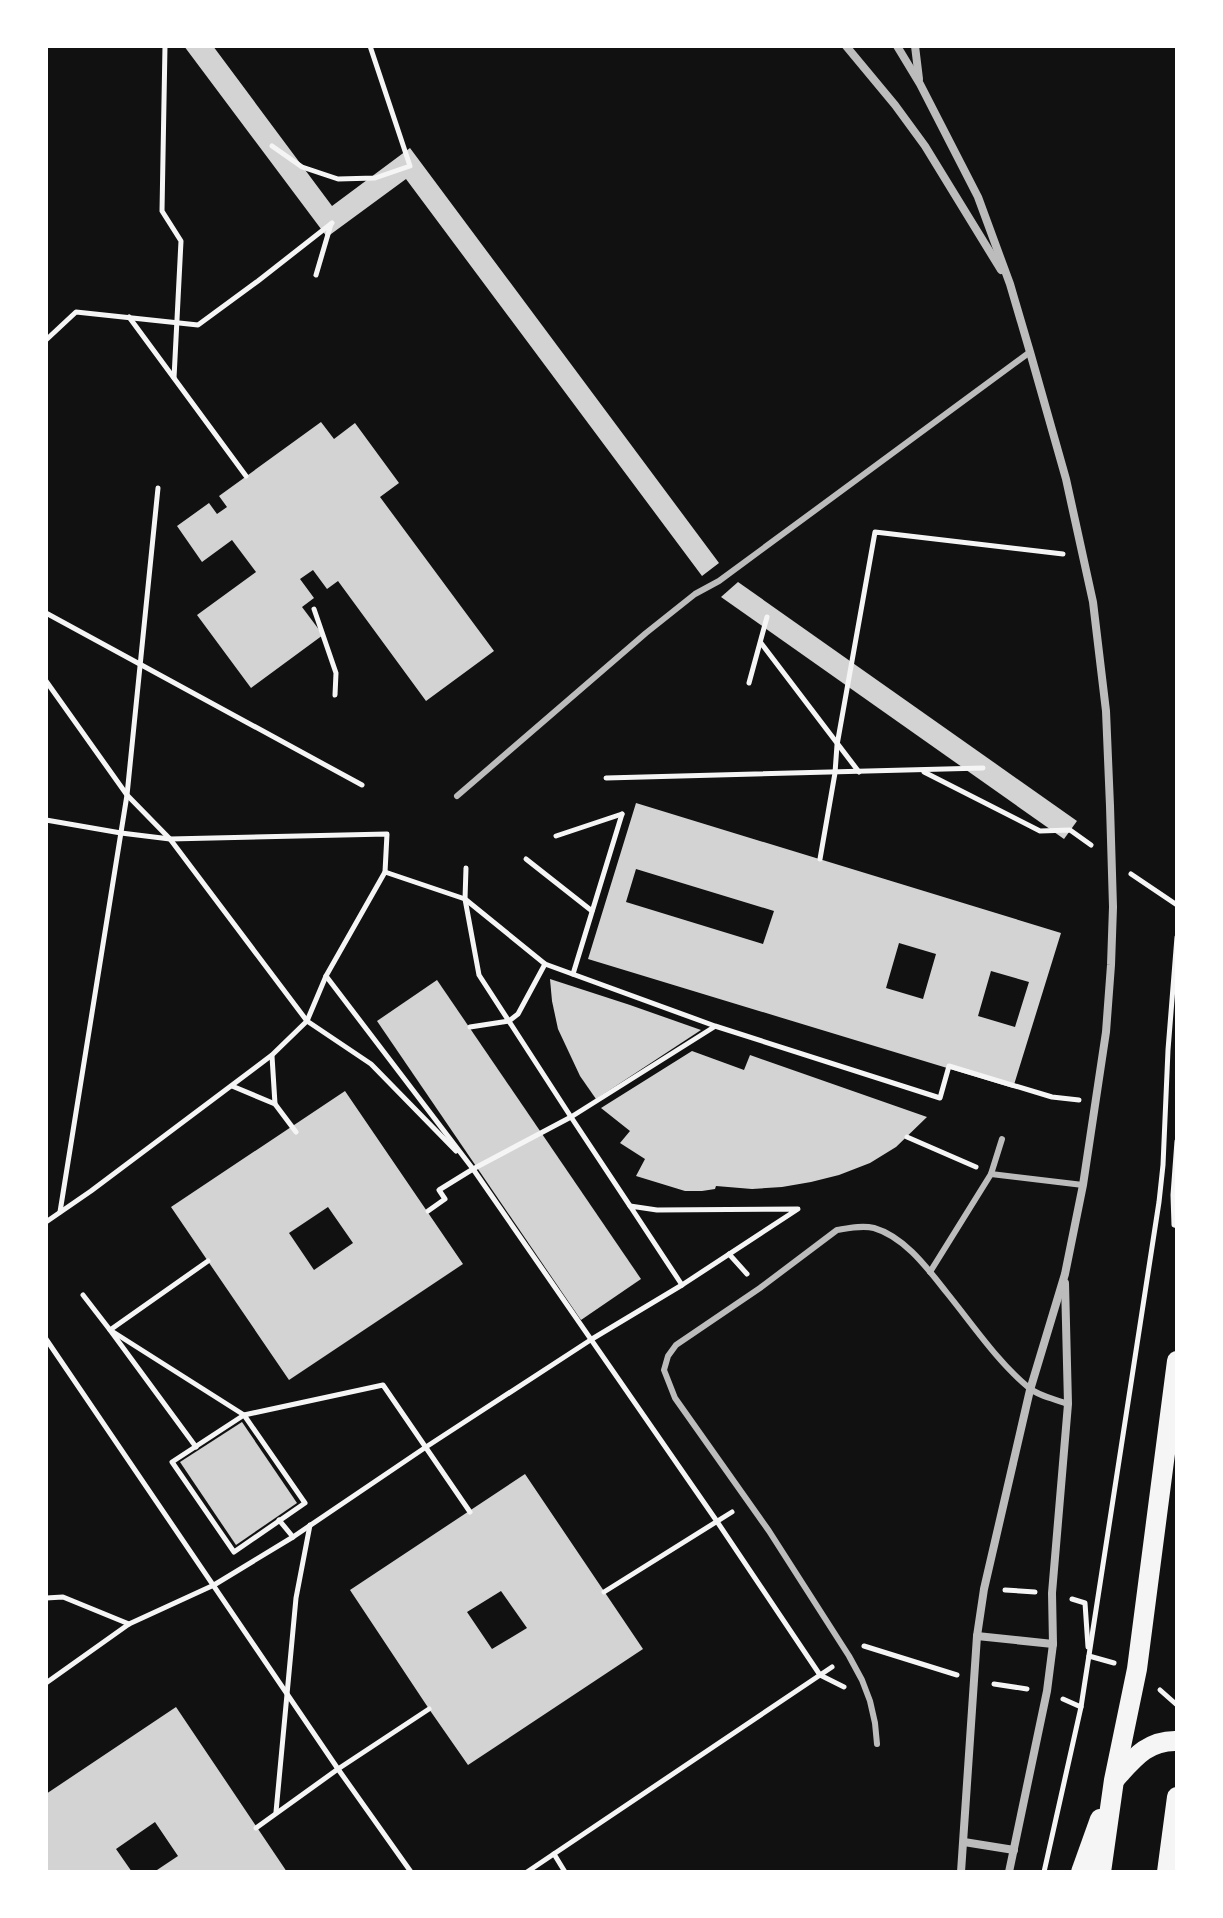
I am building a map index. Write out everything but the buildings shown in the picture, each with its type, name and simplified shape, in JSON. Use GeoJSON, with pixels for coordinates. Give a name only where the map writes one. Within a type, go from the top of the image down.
{"type":"FeatureCollection","features":[{"type":"Feature","properties":{"kind":"main road"},"geometry":{"type":"LineString","coordinates":[[1101,1872],[1114,1780],[1137,1669],[1177,1361]]}},
{"type":"Feature","properties":{"kind":"main road"},"geometry":{"type":"LineString","coordinates":[[1081,1872],[1114,1780],[1148,1746],[1177,1741]]}},
{"type":"Feature","properties":{"kind":"main road"},"geometry":{"type":"LineString","coordinates":[[1167,1872],[1177,1797]]}},
{"type":"Feature","properties":{"kind":"street"},"geometry":{"type":"LineString","coordinates":[[846,46],[925,146],[1010,284]]}},
{"type":"Feature","properties":{"kind":"street"},"geometry":{"type":"LineString","coordinates":[[897,46],[978,197],[1010,284],[1066,479],[1084,557],[1100,651],[1106,711],[1112,861],[1107,1018],[1083,1185],[1065,1274],[1030,1390],[984,1589],[977,1636],[961,1872]]}},
{"type":"Feature","properties":{"kind":"street"},"geometry":{"type":"LineString","coordinates":[[915,46],[920,84]]}},
{"type":"Feature","properties":{"kind":"street"},"geometry":{"type":"LineString","coordinates":[[1009,1872],[1047,1691],[1053,1644],[1052,1593],[1068,1404],[1065,1274]]}},
{"type":"Feature","properties":{"kind":"street"},"geometry":{"type":"LineString","coordinates":[[977,1636],[1053,1644]]}},
{"type":"Feature","properties":{"kind":"street"},"geometry":{"type":"LineString","coordinates":[[964,1842],[1014,1850]]}},
{"type":"Feature","properties":{"kind":"lane"},"geometry":{"type":"LineString","coordinates":[[457,796],[695,594],[719,581],[1030,352]]}},
{"type":"Feature","properties":{"kind":"lane"},"geometry":{"type":"LineString","coordinates":[[930,1272],[991,1174],[1002,1139]]}},
{"type":"Feature","properties":{"kind":"lane"},"geometry":{"type":"LineString","coordinates":[[991,1174],[1083,1185]]}},
{"type":"Feature","properties":{"kind":"lane"},"geometry":{"type":"LineString","coordinates":[[877,1744],[870,1701],[862,1680],[750,1502],[675,1398],[664,1370],[668,1356],[676,1345],[760,1288],[837,1230],[873,1227],[906,1247],[1030,1390],[1068,1404]]}},
{"type":"Feature","properties":{"kind":"path"},"geometry":{"type":"LineString","coordinates":[[165,46],[162,211],[181,241],[174,378]]}},
{"type":"Feature","properties":{"kind":"path"},"geometry":{"type":"LineString","coordinates":[[272,146],[302,167],[338,179],[375,178],[410,166],[370,46]]}},
{"type":"Feature","properties":{"kind":"path"},"geometry":{"type":"LineString","coordinates":[[46,340],[76,312],[198,325],[332,223],[316,275]]}},
{"type":"Feature","properties":{"kind":"path"},"geometry":{"type":"LineString","coordinates":[[129,317],[246,476]]}},
{"type":"Feature","properties":{"kind":"path"},"geometry":{"type":"LineString","coordinates":[[60,1213],[127,795],[158,488]]}},
{"type":"Feature","properties":{"kind":"path"},"geometry":{"type":"LineString","coordinates":[[820,859],[875,532],[1084,557]]}},
{"type":"Feature","properties":{"kind":"path"},"geometry":{"type":"LineString","coordinates":[[314,609],[336,673],[335,695]]}},
{"type":"Feature","properties":{"kind":"path"},"geometry":{"type":"LineString","coordinates":[[46,613],[362,785]]}},
{"type":"Feature","properties":{"kind":"path"},"geometry":{"type":"LineString","coordinates":[[749,683],[767,617]]}},
{"type":"Feature","properties":{"kind":"path"},"geometry":{"type":"LineString","coordinates":[[761,643],[859,772]]}},
{"type":"Feature","properties":{"kind":"path"},"geometry":{"type":"LineString","coordinates":[[46,681],[127,795],[170,839],[307,1021],[371,1064],[473,1169]]}},
{"type":"Feature","properties":{"kind":"path"},"geometry":{"type":"LineString","coordinates":[[606,778],[983,768]]}},
{"type":"Feature","properties":{"kind":"path"},"geometry":{"type":"LineString","coordinates":[[921,771],[1040,831],[1070,830]]}},
{"type":"Feature","properties":{"kind":"path"},"geometry":{"type":"LineString","coordinates":[[556,836],[622,814],[573,974]]}},
{"type":"Feature","properties":{"kind":"path"},"geometry":{"type":"LineString","coordinates":[[46,820],[170,839],[387,834],[385,872],[326,976],[307,1021],[272,1055],[46,1222]]}},
{"type":"Feature","properties":{"kind":"path"},"geometry":{"type":"LineString","coordinates":[[526,859],[592,911]]}},
{"type":"Feature","properties":{"kind":"path"},"geometry":{"type":"LineString","coordinates":[[1112,861],[1177,905]]}},
{"type":"Feature","properties":{"kind":"path"},"geometry":{"type":"LineString","coordinates":[[466,868],[465,899],[479,975],[682,1285]]}},
{"type":"Feature","properties":{"kind":"path"},"geometry":{"type":"LineString","coordinates":[[385,872],[465,899],[545,964],[715,1026],[940,1098],[949,1066],[1052,1097]]}},
{"type":"Feature","properties":{"kind":"path"},"geometry":{"type":"LineString","coordinates":[[1044,1872],[1083,1694],[1159,1202],[1177,937]]}},
{"type":"Feature","properties":{"kind":"path"},"geometry":{"type":"LineString","coordinates":[[470,1027],[509,1021],[518,1014],[545,964]]}},
{"type":"Feature","properties":{"kind":"path"},"geometry":{"type":"LineString","coordinates":[[326,976],[473,1169],[820,1675],[870,1701]]}},
{"type":"Feature","properties":{"kind":"path"},"geometry":{"type":"LineString","coordinates":[[428,1211],[445,1199],[439,1190],[571,1117],[715,1026]]}},
{"type":"Feature","properties":{"kind":"path"},"geometry":{"type":"LineString","coordinates":[[272,1055],[275,1104]]}},
{"type":"Feature","properties":{"kind":"path"},"geometry":{"type":"LineString","coordinates":[[231,1086],[275,1104],[296,1132]]}},
{"type":"Feature","properties":{"kind":"path"},"geometry":{"type":"LineString","coordinates":[[907,1137],[966,1163]]}},
{"type":"Feature","properties":{"kind":"path"},"geometry":{"type":"LineString","coordinates":[[1177,1141],[1173,1220],[1177,1226]]}},
{"type":"Feature","properties":{"kind":"path"},"geometry":{"type":"LineString","coordinates":[[46,1683],[129,1624],[214,1585],[293,1537],[592,1339],[798,1209],[657,1210],[630,1206]]}},
{"type":"Feature","properties":{"kind":"path"},"geometry":{"type":"LineString","coordinates":[[110,1330],[208,1261]]}},
{"type":"Feature","properties":{"kind":"path"},"geometry":{"type":"LineString","coordinates":[[83,1295],[196,1447]]}},
{"type":"Feature","properties":{"kind":"path"},"geometry":{"type":"LineString","coordinates":[[110,1330],[244,1415],[305,1503],[234,1552],[172,1462],[244,1415],[383,1385],[470,1512]]}},
{"type":"Feature","properties":{"kind":"path"},"geometry":{"type":"LineString","coordinates":[[46,1339],[411,1872]]}},
{"type":"Feature","properties":{"kind":"path"},"geometry":{"type":"LineString","coordinates":[[604,1592],[716,1520],[750,1502]]}},
{"type":"Feature","properties":{"kind":"path"},"geometry":{"type":"LineString","coordinates":[[279,1520],[293,1537]]}},
{"type":"Feature","properties":{"kind":"path"},"geometry":{"type":"LineString","coordinates":[[276,1812],[296,1598],[310,1525]]}},
{"type":"Feature","properties":{"kind":"path"},"geometry":{"type":"LineString","coordinates":[[46,1598],[63,1597],[129,1624]]}},
{"type":"Feature","properties":{"kind":"path"},"geometry":{"type":"LineString","coordinates":[[527,1872],[865,1645]]}},
{"type":"Feature","properties":{"kind":"path"},"geometry":{"type":"LineString","coordinates":[[256,1828],[429,1709]]}},
{"type":"Feature","properties":{"kind":"path"},"geometry":{"type":"LineString","coordinates":[[554,1854],[565,1872]]}}]}
